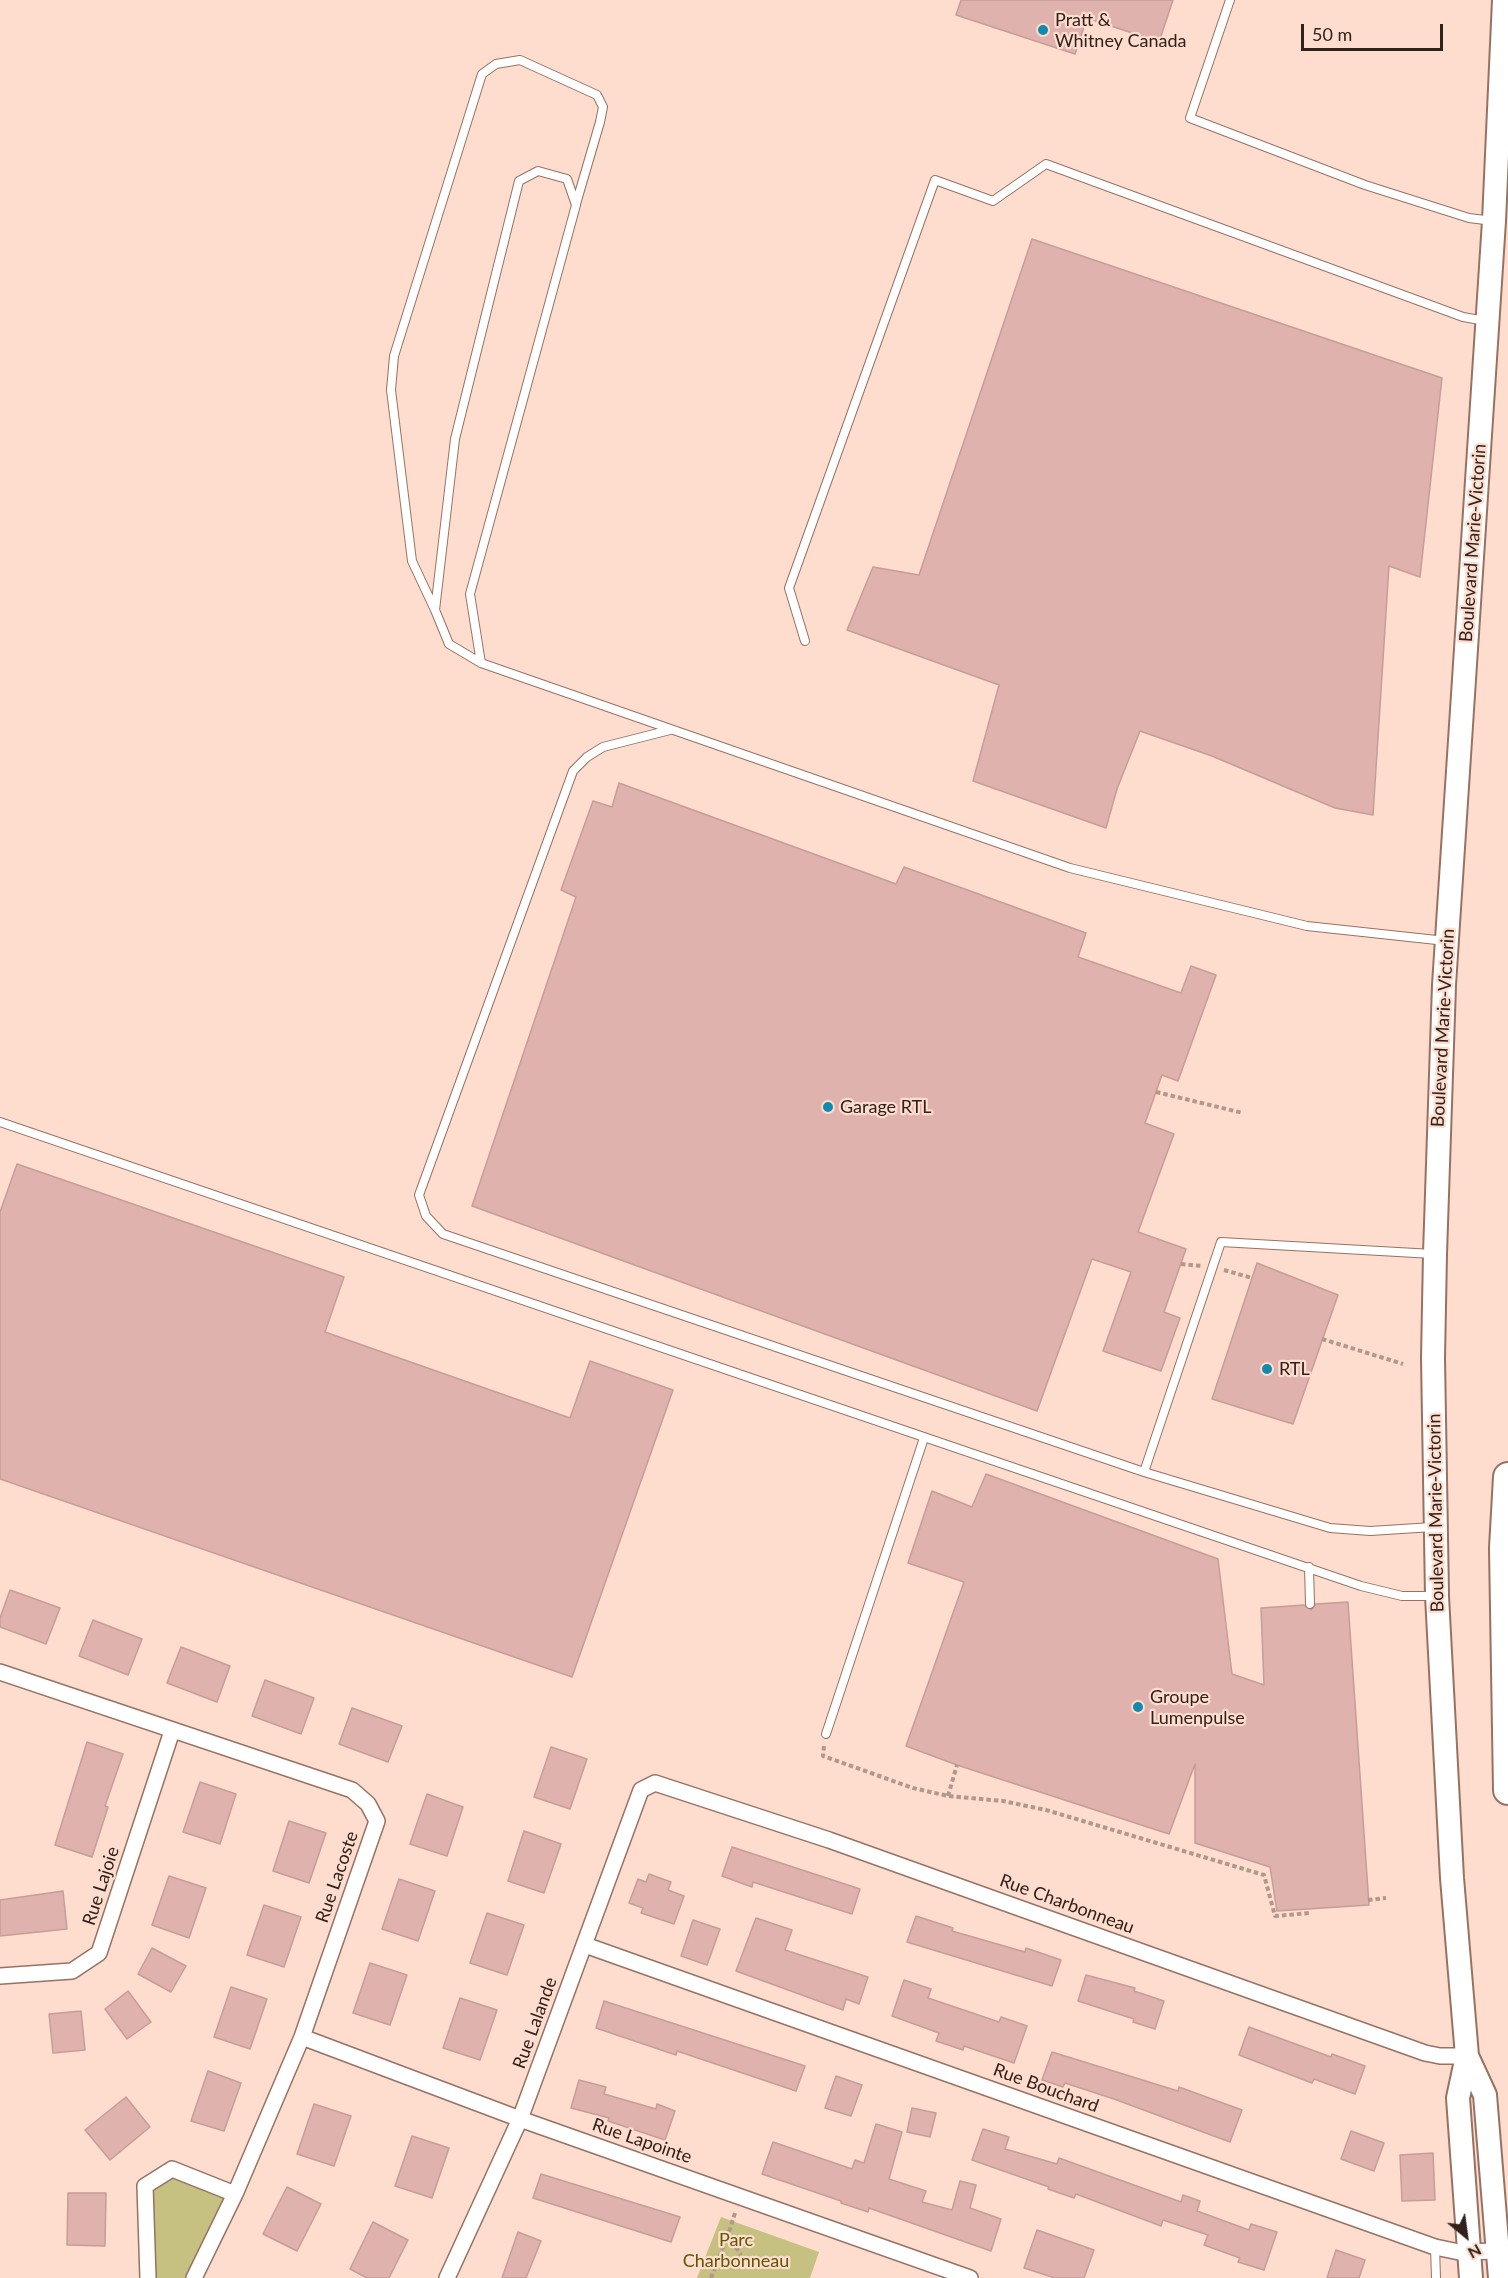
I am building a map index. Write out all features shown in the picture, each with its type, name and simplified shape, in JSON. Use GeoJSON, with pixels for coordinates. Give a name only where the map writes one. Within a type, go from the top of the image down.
{"type":"FeatureCollection","features":[{"type":"Feature","properties":{"kind":"highway"},"geometry":{"type":"LineString","coordinates":[[1508,1477],[1504,1548],[1508,1790]]}},
{"type":"Feature","properties":{"kind":"street","name":"Boulevard Marie-Victorin"},"geometry":{"type":"LineString","coordinates":[[1471,2278],[1458,2098],[1467,2056],[1450,1844],[1437,1596],[1434,1254],[1439,1083],[1488,321],[1504,0]]}},
{"type":"Feature","properties":{"kind":"street","name":"Rue Lacoste"},"geometry":{"type":"LineString","coordinates":[[0,1672],[352,1790],[368,1804],[377,1821],[303,2037],[235,2194],[194,2278]]}},
{"type":"Feature","properties":{"kind":"street","name":"Rue Lajoie"},"geometry":{"type":"LineString","coordinates":[[0,1976],[72,1971],[99,1953],[172,1731]]}},
{"type":"Feature","properties":{"kind":"street","name":"Rue Charbonneau"},"geometry":{"type":"LineString","coordinates":[[655,1783],[840,1844],[1425,2053],[1440,2056],[1467,2056]]}},
{"type":"Feature","properties":{"kind":"street","name":"Rue Lalande"},"geometry":{"type":"LineString","coordinates":[[447,2278],[520,2119],[641,1790],[655,1783]]}},
{"type":"Feature","properties":{"kind":"street","name":"Rue Bouchard"},"geometry":{"type":"LineString","coordinates":[[585,1945],[1436,2247],[1469,2253],[1498,2251]]}},
{"type":"Feature","properties":{"kind":"street","name":"Rue Lapointe"},"geometry":{"type":"LineString","coordinates":[[303,2037],[520,2119],[970,2278]]}},
{"type":"Feature","properties":{"kind":"street","name":"Boulevard Marie-Victorin"},"geometry":{"type":"LineString","coordinates":[[1467,2056],[1485,2095],[1500,2278]]}},
{"type":"Feature","properties":{"kind":"street"},"geometry":{"type":"LineString","coordinates":[[148,2278],[145,2186],[172,2169],[235,2194]]}},
{"type":"Feature","properties":{"kind":"lane"},"geometry":{"type":"LineString","coordinates":[[1230,0],[1190,118],[1365,185],[1469,218],[1494,221]]}},
{"type":"Feature","properties":{"kind":"lane"},"geometry":{"type":"LineString","coordinates":[[481,663],[470,594],[603,107],[597,95],[520,60],[496,64],[482,74],[394,356],[392,390],[412,561],[449,644],[481,663],[1070,868],[1306,926],[1448,941]]}},
{"type":"Feature","properties":{"kind":"lane"},"geometry":{"type":"LineString","coordinates":[[806,641],[789,588],[935,180],[993,201],[1046,164],[1463,316],[1488,321]]}},
{"type":"Feature","properties":{"kind":"lane"},"geometry":{"type":"LineString","coordinates":[[435,610],[455,438],[519,182],[538,171],[567,179],[576,205]]}},
{"type":"Feature","properties":{"kind":"lane"},"geometry":{"type":"LineString","coordinates":[[672,729],[603,747],[587,757],[573,771],[419,1195],[426,1216],[443,1234],[1144,1472],[1330,1528],[1370,1531],[1435,1527]]}},
{"type":"Feature","properties":{"kind":"lane"},"geometry":{"type":"LineString","coordinates":[[0,1122],[1367,1588],[1401,1596],[1437,1596]]}},
{"type":"Feature","properties":{"kind":"lane"},"geometry":{"type":"LineString","coordinates":[[1144,1472],[1221,1242],[1434,1254]]}},
{"type":"Feature","properties":{"kind":"lane"},"geometry":{"type":"LineString","coordinates":[[826,1734],[924,1438]]}},
{"type":"Feature","properties":{"kind":"lane"},"geometry":{"type":"LineString","coordinates":[[1308,1567],[1310,1604]]}},
{"type":"Feature","properties":{"kind":"lane"},"geometry":{"type":"LineString","coordinates":[[1436,2247],[1436,2278]]}},
{"type":"Feature","properties":{"kind":"path"},"geometry":{"type":"LineString","coordinates":[[1156,1092],[1243,1113]]}},
{"type":"Feature","properties":{"kind":"path"},"geometry":{"type":"LineString","coordinates":[[1322,1339],[1403,1364]]}},
{"type":"Feature","properties":{"kind":"path"},"geometry":{"type":"LineString","coordinates":[[826,1734],[823,1756],[913,1788],[948,1796],[1004,1801],[1046,1810],[1264,1875],[1275,1916],[1310,1913]]}},
{"type":"Feature","properties":{"kind":"path"},"geometry":{"type":"LineString","coordinates":[[948,1796],[957,1765]]}},
{"type":"Feature","properties":{"kind":"path"},"geometry":{"type":"LineString","coordinates":[[1368,1900],[1386,1898]]}},
{"type":"Feature","properties":{"kind":"path"},"geometry":{"type":"LineString","coordinates":[[711,2278],[741,2196]]}},
{"type":"Feature","properties":{"kind":"path"},"geometry":{"type":"LineString","coordinates":[[728,2235],[741,2255]]}},
{"type":"Feature","properties":{"kind":"green space"},"geometry":{"type":"Polygon","coordinates":[[[172,2169],[235,2194],[194,2278],[148,2278],[145,2186],[172,2169]]]}},
{"type":"Feature","properties":{"kind":"green space","name":"Parc Charbonneau"},"geometry":{"type":"Polygon","coordinates":[[[721,2217],[819,2252],[810,2278],[697,2278],[721,2217]]]}},
{"type":"Feature","properties":{"kind":"building","name":"Pratt & Whitney Canada"},"geometry":{"type":"Polygon","coordinates":[[[961,0],[1173,0],[1159,42],[1087,18],[1075,54],[956,15],[961,0]]]}},
{"type":"Feature","properties":{"kind":"building"},"geometry":{"type":"Polygon","coordinates":[[[1032,239],[1442,378],[1420,577],[1389,566],[1373,815],[1335,808],[1212,756],[1140,731],[1117,789],[1106,828],[973,781],[999,685],[847,630],[873,567],[919,575],[1032,239]]]}},
{"type":"Feature","properties":{"kind":"building","name":"Garage RTL"},"geometry":{"type":"Polygon","coordinates":[[[619,783],[896,884],[904,867],[1086,933],[1078,957],[1181,993],[1191,966],[1216,975],[1178,1081],[1162,1075],[1145,1123],[1174,1134],[1138,1232],[1186,1249],[1164,1312],[1180,1318],[1161,1371],[1103,1351],[1131,1272],[1092,1259],[1037,1411],[472,1206],[576,897],[561,890],[593,801],[612,807],[619,783]]]}},
{"type":"Feature","properties":{"kind":"building"},"geometry":{"type":"Polygon","coordinates":[[[17,1164],[344,1277],[325,1332],[570,1418],[590,1361],[673,1390],[572,1677],[0,1479],[0,1212],[17,1164]]]}},
{"type":"Feature","properties":{"kind":"building","name":"RTL"},"geometry":{"type":"Polygon","coordinates":[[[1257,1263],[1338,1295],[1293,1424],[1212,1399],[1257,1263]]]}},
{"type":"Feature","properties":{"kind":"building","name":"Groupe Lumenpulse"},"geometry":{"type":"Polygon","coordinates":[[[986,1474],[1218,1559],[1232,1674],[1264,1685],[1261,1608],[1304,1605],[1311,1610],[1316,1604],[1348,1602],[1369,1905],[1277,1911],[1270,1867],[1195,1843],[1195,1764],[1169,1834],[957,1765],[906,1746],[964,1582],[908,1563],[932,1491],[972,1507],[986,1474]]]}},
{"type":"Feature","properties":{"kind":"building"},"geometry":{"type":"Polygon","coordinates":[[[10,1590],[60,1608],[46,1644],[0,1627],[0,1618],[10,1590]]]}},
{"type":"Feature","properties":{"kind":"building"},"geometry":{"type":"Polygon","coordinates":[[[93,1620],[142,1639],[128,1675],[79,1656],[93,1620]]]}},
{"type":"Feature","properties":{"kind":"building"},"geometry":{"type":"Polygon","coordinates":[[[181,1647],[230,1666],[217,1702],[167,1683],[181,1647]]]}},
{"type":"Feature","properties":{"kind":"building"},"geometry":{"type":"Polygon","coordinates":[[[265,1680],[314,1698],[301,1734],[252,1716],[265,1680]]]}},
{"type":"Feature","properties":{"kind":"building"},"geometry":{"type":"Polygon","coordinates":[[[352,1708],[402,1726],[388,1762],[339,1744],[352,1708]]]}},
{"type":"Feature","properties":{"kind":"building"},"geometry":{"type":"Polygon","coordinates":[[[87,1742],[123,1754],[105,1806],[108,1807],[92,1857],[55,1845],[87,1742]]]}},
{"type":"Feature","properties":{"kind":"building"},"geometry":{"type":"Polygon","coordinates":[[[551,1747],[587,1759],[570,1809],[534,1797],[551,1747]]]}},
{"type":"Feature","properties":{"kind":"building"},"geometry":{"type":"Polygon","coordinates":[[[200,1782],[236,1794],[220,1844],[183,1832],[200,1782]]]}},
{"type":"Feature","properties":{"kind":"building"},"geometry":{"type":"Polygon","coordinates":[[[427,1794],[463,1807],[447,1856],[410,1844],[427,1794]]]}},
{"type":"Feature","properties":{"kind":"building"},"geometry":{"type":"Polygon","coordinates":[[[289,1821],[326,1833],[309,1883],[273,1871],[289,1821]]]}},
{"type":"Feature","properties":{"kind":"building"},"geometry":{"type":"Polygon","coordinates":[[[524,1831],[561,1844],[544,1893],[508,1881],[524,1831]]]}},
{"type":"Feature","properties":{"kind":"building"},"geometry":{"type":"Polygon","coordinates":[[[732,1847],[860,1889],[852,1914],[753,1882],[752,1887],[722,1876],[732,1847]]]}},
{"type":"Feature","properties":{"kind":"building"},"geometry":{"type":"Polygon","coordinates":[[[649,1874],[671,1882],[668,1890],[684,1896],[674,1924],[641,1913],[643,1908],[629,1903],[638,1879],[646,1882],[649,1874]]]}},
{"type":"Feature","properties":{"kind":"building"},"geometry":{"type":"Polygon","coordinates":[[[169,1876],[206,1888],[189,1938],[152,1925],[169,1876]]]}},
{"type":"Feature","properties":{"kind":"building"},"geometry":{"type":"Polygon","coordinates":[[[399,1879],[435,1891],[418,1941],[382,1929],[399,1879]]]}},
{"type":"Feature","properties":{"kind":"building"},"geometry":{"type":"Polygon","coordinates":[[[63,1891],[67,1929],[0,1936],[0,1900],[63,1891]]]}},
{"type":"Feature","properties":{"kind":"building"},"geometry":{"type":"Polygon","coordinates":[[[264,1905],[301,1917],[284,1967],[247,1955],[264,1905]]]}},
{"type":"Feature","properties":{"kind":"building"},"geometry":{"type":"Polygon","coordinates":[[[487,1913],[524,1925],[507,1975],[470,1963],[487,1913]]]}},
{"type":"Feature","properties":{"kind":"building"},"geometry":{"type":"Polygon","coordinates":[[[916,1916],[953,1928],[952,1931],[1025,1952],[1026,1948],[1061,1960],[1052,1986],[907,1942],[916,1916]]]}},
{"type":"Feature","properties":{"kind":"building"},"geometry":{"type":"Polygon","coordinates":[[[756,1918],[792,1930],[785,1950],[868,1977],[859,2004],[846,1999],[843,2010],[736,1971],[756,1918]]]}},
{"type":"Feature","properties":{"kind":"building"},"geometry":{"type":"Polygon","coordinates":[[[693,1920],[720,1929],[707,1965],[681,1956],[693,1920]]]}},
{"type":"Feature","properties":{"kind":"building"},"geometry":{"type":"Polygon","coordinates":[[[152,1948],[186,1966],[171,1992],[138,1974],[152,1948]]]}},
{"type":"Feature","properties":{"kind":"building"},"geometry":{"type":"Polygon","coordinates":[[[370,1963],[407,1975],[390,2025],[353,2013],[370,1963]]]}},
{"type":"Feature","properties":{"kind":"building"},"geometry":{"type":"Polygon","coordinates":[[[1086,1975],[1135,1988],[1134,1991],[1164,2001],[1155,2029],[1133,2022],[1134,2019],[1078,2001],[1086,1975]]]}},
{"type":"Feature","properties":{"kind":"building"},"geometry":{"type":"Polygon","coordinates":[[[904,1980],[931,1989],[928,1998],[999,2022],[1001,2017],[1027,2026],[1014,2063],[964,2046],[963,2050],[936,2041],[939,2033],[892,2016],[904,1980]]]}},
{"type":"Feature","properties":{"kind":"building"},"geometry":{"type":"Polygon","coordinates":[[[231,1987],[267,1999],[250,2049],[214,2037],[231,1987]]]}},
{"type":"Feature","properties":{"kind":"building"},"geometry":{"type":"Polygon","coordinates":[[[128,1991],[151,2022],[127,2039],[105,2009],[128,1991]]]}},
{"type":"Feature","properties":{"kind":"building"},"geometry":{"type":"Polygon","coordinates":[[[460,1998],[497,2010],[480,2060],[443,2048],[460,1998]]]}},
{"type":"Feature","properties":{"kind":"building"},"geometry":{"type":"Polygon","coordinates":[[[604,2001],[805,2066],[796,2091],[677,2051],[676,2055],[596,2028],[604,2001]]]}},
{"type":"Feature","properties":{"kind":"building"},"geometry":{"type":"Polygon","coordinates":[[[81,2011],[85,2050],[53,2053],[49,2014],[81,2011]]]}},
{"type":"Feature","properties":{"kind":"building"},"geometry":{"type":"Polygon","coordinates":[[[1249,2027],[1331,2057],[1332,2054],[1365,2066],[1355,2094],[1314,2079],[1312,2083],[1239,2055],[1249,2027]]]}},
{"type":"Feature","properties":{"kind":"building"},"geometry":{"type":"Polygon","coordinates":[[[1052,2052],[1178,2091],[1179,2087],[1242,2110],[1230,2142],[1114,2099],[1065,2083],[1063,2087],[1042,2080],[1052,2052]]]}},
{"type":"Feature","properties":{"kind":"building"},"geometry":{"type":"Polygon","coordinates":[[[208,2071],[241,2083],[224,2131],[191,2121],[208,2071]]]}},
{"type":"Feature","properties":{"kind":"building"},"geometry":{"type":"Polygon","coordinates":[[[836,2076],[862,2085],[851,2116],[825,2108],[836,2076]]]}},
{"type":"Feature","properties":{"kind":"building"},"geometry":{"type":"Polygon","coordinates":[[[579,2080],[606,2087],[604,2094],[656,2109],[657,2104],[675,2111],[665,2140],[608,2121],[609,2118],[571,2108],[579,2080]]]}},
{"type":"Feature","properties":{"kind":"building"},"geometry":{"type":"Polygon","coordinates":[[[126,2097],[150,2127],[110,2160],[85,2130],[126,2097]]]}},
{"type":"Feature","properties":{"kind":"building"},"geometry":{"type":"Polygon","coordinates":[[[314,2104],[351,2116],[334,2166],[297,2154],[314,2104]]]}},
{"type":"Feature","properties":{"kind":"building"},"geometry":{"type":"Polygon","coordinates":[[[912,2108],[936,2113],[930,2137],[907,2132],[912,2108]]]}},
{"type":"Feature","properties":{"kind":"building"},"geometry":{"type":"Polygon","coordinates":[[[876,2124],[902,2132],[889,2179],[926,2191],[922,2202],[952,2210],[960,2181],[976,2185],[970,2208],[1001,2219],[991,2251],[869,2208],[868,2212],[841,2203],[841,2201],[762,2174],[773,2142],[852,2169],[855,2160],[864,2163],[876,2124]]]}},
{"type":"Feature","properties":{"kind":"building"},"geometry":{"type":"Polygon","coordinates":[[[983,2129],[1009,2137],[1005,2149],[1057,2164],[1059,2158],[1181,2202],[1183,2195],[1200,2201],[1197,2211],[1249,2230],[1251,2224],[1277,2232],[1264,2270],[1238,2262],[1240,2258],[1204,2245],[1208,2235],[1163,2220],[1161,2226],[1076,2194],[1074,2198],[1048,2189],[1049,2187],[972,2160],[983,2129]]]}},
{"type":"Feature","properties":{"kind":"building"},"geometry":{"type":"Polygon","coordinates":[[[1351,2131],[1384,2143],[1374,2171],[1341,2159],[1351,2131]]]}},
{"type":"Feature","properties":{"kind":"building"},"geometry":{"type":"Polygon","coordinates":[[[412,2136],[449,2148],[432,2198],[395,2186],[412,2136]]]}},
{"type":"Feature","properties":{"kind":"building"},"geometry":{"type":"Polygon","coordinates":[[[1433,2153],[1435,2200],[1402,2201],[1400,2155],[1433,2153]]]}},
{"type":"Feature","properties":{"kind":"building"},"geometry":{"type":"Polygon","coordinates":[[[541,2174],[680,2217],[671,2242],[533,2198],[541,2174]]]}},
{"type":"Feature","properties":{"kind":"building"},"geometry":{"type":"Polygon","coordinates":[[[287,2187],[321,2204],[297,2251],[263,2234],[287,2187]]]}},
{"type":"Feature","properties":{"kind":"building"},"geometry":{"type":"Polygon","coordinates":[[[68,2193],[106,2193],[105,2246],[67,2245],[68,2193]]]}},
{"type":"Feature","properties":{"kind":"building"},"geometry":{"type":"Polygon","coordinates":[[[373,2222],[408,2240],[389,2278],[367,2278],[350,2269],[373,2222]]]}},
{"type":"Feature","properties":{"kind":"building"},"geometry":{"type":"Polygon","coordinates":[[[1037,2230],[1094,2250],[1084,2278],[1055,2278],[1024,2268],[1037,2230]]]}},
{"type":"Feature","properties":{"kind":"building"},"geometry":{"type":"Polygon","coordinates":[[[518,2232],[541,2241],[526,2278],[502,2278],[518,2232]]]}},
{"type":"Feature","properties":{"kind":"building"},"geometry":{"type":"Polygon","coordinates":[[[1336,2250],[1365,2260],[1359,2278],[1327,2278],[1336,2250]]]}},
{"type":"Feature","properties":{"kind":"place","name":"Pratt & Whitney Canada"},"geometry":{"type":"Point","coordinates":[1043,30]}},
{"type":"Feature","properties":{"kind":"place","name":"Garage RTL"},"geometry":{"type":"Point","coordinates":[828,1107]}},
{"type":"Feature","properties":{"kind":"place","name":"RTL"},"geometry":{"type":"Point","coordinates":[1267,1369]}},
{"type":"Feature","properties":{"kind":"place","name":"Groupe Lumenpulse"},"geometry":{"type":"Point","coordinates":[1138,1707]}}]}
